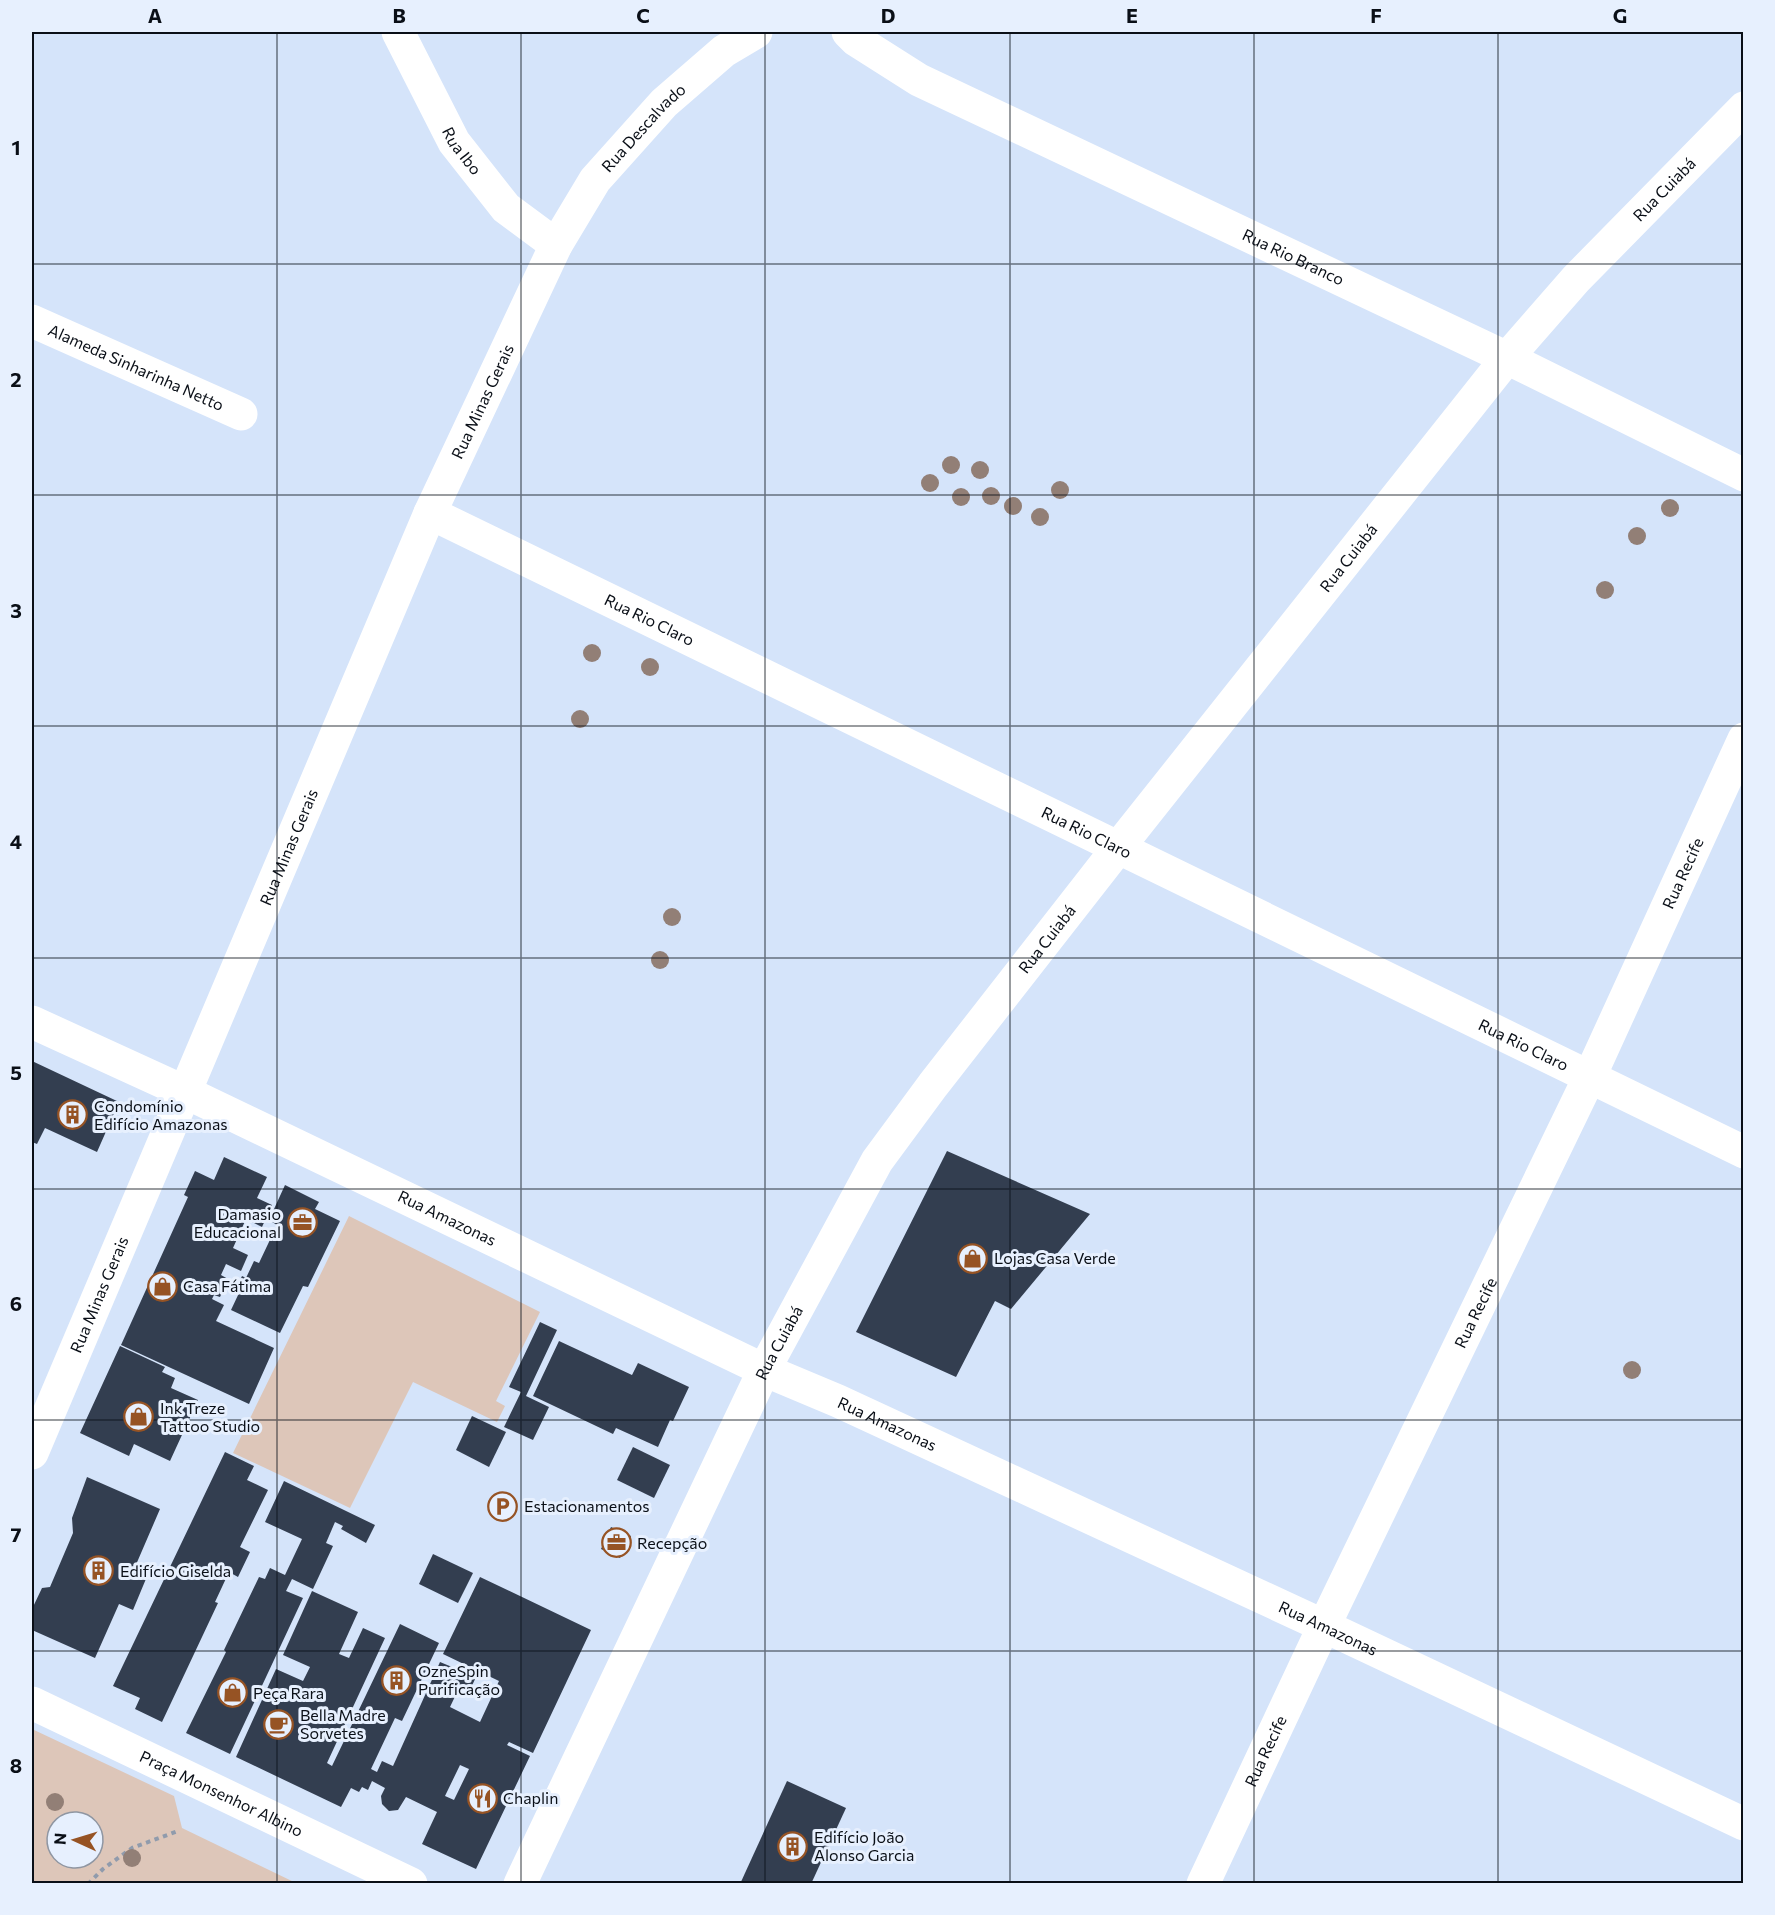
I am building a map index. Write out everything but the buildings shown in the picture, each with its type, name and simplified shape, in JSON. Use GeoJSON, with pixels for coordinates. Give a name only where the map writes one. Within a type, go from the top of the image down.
{"type":"FeatureCollection","features":[{"type":"Feature","properties":{"kind":"street","name":"Rua Ibo"},"geometry":{"type":"LineString","coordinates":[[398,32],[454,142],[506,207],[556,245]]}},
{"type":"Feature","properties":{"kind":"street","name":"Rua Descalvado"},"geometry":{"type":"LineString","coordinates":[[556,245],[595,180],[664,103],[724,51],[756,32]]}},
{"type":"Feature","properties":{"kind":"street","name":"Rua Rio Branco"},"geometry":{"type":"LineString","coordinates":[[848,32],[856,40],[919,80],[1507,358],[1743,475]]}},
{"type":"Feature","properties":{"kind":"street","name":"Rua Cuiabá"},"geometry":{"type":"LineString","coordinates":[[520,1884],[764,1370],[877,1161],[933,1085],[1118,848],[1507,358],[1576,279],[1743,108]]}},
{"type":"Feature","properties":{"kind":"street","name":"Rua Minas Gerais"},"geometry":{"type":"LineString","coordinates":[[32,1453],[430,513],[556,245]]}},
{"type":"Feature","properties":{"kind":"street","name":"Alameda Sinharinha Netto"},"geometry":{"type":"LineString","coordinates":[[32,321],[241,414]]}},
{"type":"Feature","properties":{"kind":"street","name":"Rua Rio Claro"},"geometry":{"type":"LineString","coordinates":[[430,513],[1743,1152]]}},
{"type":"Feature","properties":{"kind":"street","name":"Rua Recife"},"geometry":{"type":"LineString","coordinates":[[1203,1884],[1324,1626],[1590,1076],[1743,738]]}},
{"type":"Feature","properties":{"kind":"street","name":"Rua Amazonas"},"geometry":{"type":"LineString","coordinates":[[32,1022],[185,1092],[764,1370],[838,1401],[1324,1626],[1743,1824]]}},
{"type":"Feature","properties":{"kind":"street","name":"Praça Monsenhor Albino"},"geometry":{"type":"LineString","coordinates":[[32,1703],[411,1884]]}},
{"type":"Feature","properties":{"kind":"path"},"geometry":{"type":"LineString","coordinates":[[88,1884],[103,1869],[132,1848],[178,1831]]}},
{"type":"Feature","properties":{"kind":"shaded area"},"geometry":{"type":"Polygon","coordinates":[[[349,1216],[540,1312],[496,1401],[505,1406],[497,1422],[413,1382],[350,1508],[233,1453],[349,1216]]]}},
{"type":"Feature","properties":{"kind":"shaded area"},"geometry":{"type":"Polygon","coordinates":[[[32,1729],[174,1796],[182,1828],[296,1883],[32,1883],[32,1729]]]}},
{"type":"Feature","properties":{"kind":"place","name":"Condomínio Edifício Amazonas"},"geometry":{"type":"Point","coordinates":[73,1115]}},
{"type":"Feature","properties":{"kind":"place","name":"Damasio Educacional"},"geometry":{"type":"Point","coordinates":[302,1223]}},
{"type":"Feature","properties":{"kind":"place","name":"Lojas Casa Verde"},"geometry":{"type":"Point","coordinates":[973,1258]}},
{"type":"Feature","properties":{"kind":"place","name":"Casa Fátima"},"geometry":{"type":"Point","coordinates":[162,1286]}},
{"type":"Feature","properties":{"kind":"place","name":"Ink Treze Tattoo Studio"},"geometry":{"type":"Point","coordinates":[139,1417]}},
{"type":"Feature","properties":{"kind":"place","name":"Estacionamentos"},"geometry":{"type":"Point","coordinates":[503,1506]}},
{"type":"Feature","properties":{"kind":"place","name":"Recepção"},"geometry":{"type":"Point","coordinates":[616,1543]}},
{"type":"Feature","properties":{"kind":"place","name":"Edifício Giselda"},"geometry":{"type":"Point","coordinates":[99,1571]}},
{"type":"Feature","properties":{"kind":"place","name":"OzneSpin Purificação"},"geometry":{"type":"Point","coordinates":[397,1680]}},
{"type":"Feature","properties":{"kind":"place","name":"Peça Rara"},"geometry":{"type":"Point","coordinates":[232,1693]}},
{"type":"Feature","properties":{"kind":"place","name":"Bella Madre Sorvetes"},"geometry":{"type":"Point","coordinates":[279,1724]}},
{"type":"Feature","properties":{"kind":"place","name":"Chaplin"},"geometry":{"type":"Point","coordinates":[482,1798]}},
{"type":"Feature","properties":{"kind":"place","name":"Edifício João Alonso Garcia"},"geometry":{"type":"Point","coordinates":[793,1846]}}]}
